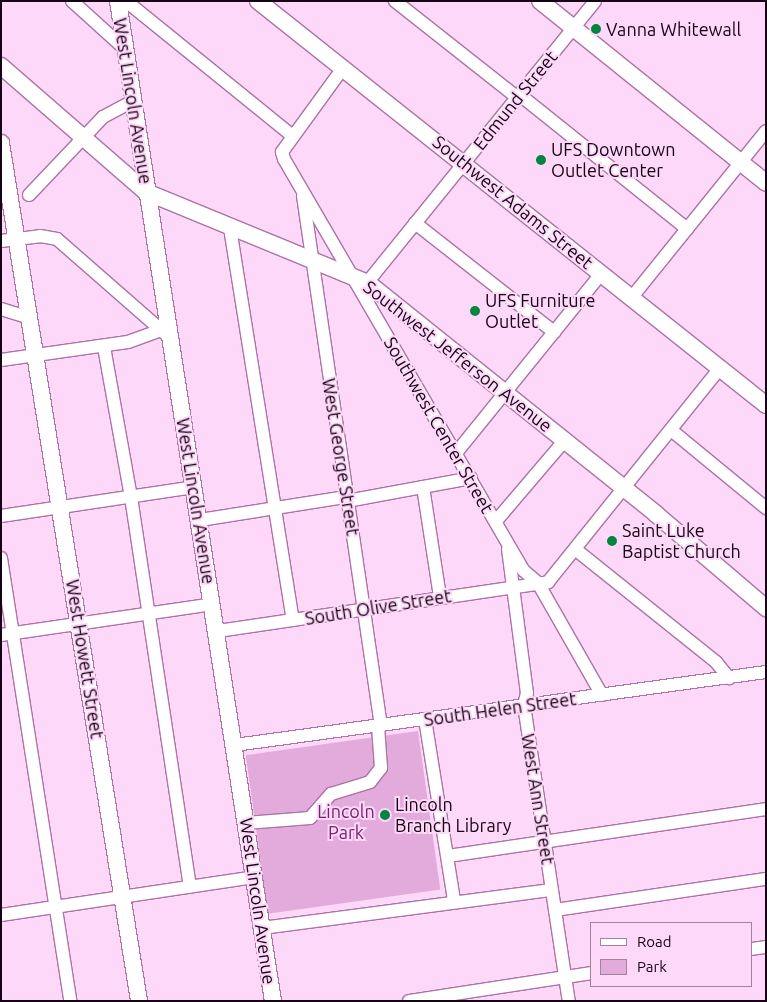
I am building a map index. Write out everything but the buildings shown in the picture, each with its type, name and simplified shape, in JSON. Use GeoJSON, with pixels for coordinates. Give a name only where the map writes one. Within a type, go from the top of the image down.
{"type":"FeatureCollection","features":[{"type":"Feature","properties":{"kind":"main road","name":"West Lincoln Avenue"},"geometry":{"type":"LineString","coordinates":[[118,1],[166,334],[218,631],[273,1001]]}},
{"type":"Feature","properties":{"kind":"main road","name":"Southwest Adams Street"},"geometry":{"type":"LineString","coordinates":[[258,1],[464,162],[766,405]]}},
{"type":"Feature","properties":{"kind":"main road"},"geometry":{"type":"LineString","coordinates":[[540,1],[766,183]]}},
{"type":"Feature","properties":{"kind":"main road","name":"Southwest Jefferson Avenue"},"geometry":{"type":"LineString","coordinates":[[1,66],[82,139],[146,192],[230,228],[350,274],[364,287],[506,392],[624,488],[766,608]]}},
{"type":"Feature","properties":{"kind":"main road","name":"West Howett Street"},"geometry":{"type":"LineString","coordinates":[[2,149],[18,238],[28,317],[62,507],[139,1001]]}},
{"type":"Feature","properties":{"kind":"street"},"geometry":{"type":"LineString","coordinates":[[72,1],[125,49]]}},
{"type":"Feature","properties":{"kind":"street"},"geometry":{"type":"LineString","coordinates":[[126,1],[293,136]]}},
{"type":"Feature","properties":{"kind":"street"},"geometry":{"type":"LineString","coordinates":[[395,1],[687,229]]}},
{"type":"Feature","properties":{"kind":"street","name":"Edmund Street"},"geometry":{"type":"LineString","coordinates":[[364,287],[595,1]]}},
{"type":"Feature","properties":{"kind":"street"},"geometry":{"type":"LineString","coordinates":[[343,68],[282,152],[350,274]]}},
{"type":"Feature","properties":{"kind":"street"},"geometry":{"type":"LineString","coordinates":[[29,196],[107,114],[132,101]]}},
{"type":"Feature","properties":{"kind":"street"},"geometry":{"type":"LineString","coordinates":[[632,297],[766,131]]}},
{"type":"Feature","properties":{"kind":"street","name":"West George Street"},"geometry":{"type":"LineString","coordinates":[[246,823],[305,820],[330,794],[370,782],[381,768],[382,758],[380,726],[364,609],[311,260],[302,188]]}},
{"type":"Feature","properties":{"kind":"street"},"geometry":{"type":"LineString","coordinates":[[416,223],[554,332]]}},
{"type":"Feature","properties":{"kind":"street"},"geometry":{"type":"LineString","coordinates":[[230,228],[293,620]]}},
{"type":"Feature","properties":{"kind":"street"},"geometry":{"type":"LineString","coordinates":[[1,241],[40,236],[57,239],[166,334]]}},
{"type":"Feature","properties":{"kind":"street"},"geometry":{"type":"LineString","coordinates":[[456,453],[602,274]]}},
{"type":"Feature","properties":{"kind":"street","name":"Southwest Center Street"},"geometry":{"type":"LineString","coordinates":[[364,287],[523,570],[538,584],[602,694]]}},
{"type":"Feature","properties":{"kind":"street"},"geometry":{"type":"LineString","coordinates":[[1,309],[28,317]]}},
{"type":"Feature","properties":{"kind":"street"},"geometry":{"type":"LineString","coordinates":[[1,360],[35,353],[104,346],[166,334]]}},
{"type":"Feature","properties":{"kind":"street"},"geometry":{"type":"LineString","coordinates":[[104,346],[131,496],[190,887]]}},
{"type":"Feature","properties":{"kind":"street"},"geometry":{"type":"LineString","coordinates":[[538,584],[548,582],[720,368]]}},
{"type":"Feature","properties":{"kind":"street"},"geometry":{"type":"LineString","coordinates":[[671,430],[766,508]]}},
{"type":"Feature","properties":{"kind":"street"},"geometry":{"type":"LineString","coordinates":[[496,521],[565,440]]}},
{"type":"Feature","properties":{"kind":"street"},"geometry":{"type":"LineString","coordinates":[[200,520],[347,499],[471,478]]}},
{"type":"Feature","properties":{"kind":"street"},"geometry":{"type":"LineString","coordinates":[[1,516],[194,487]]}},
{"type":"Feature","properties":{"kind":"street"},"geometry":{"type":"LineString","coordinates":[[424,487],[440,597]]}},
{"type":"Feature","properties":{"kind":"street","name":"West Ann Street"},"geometry":{"type":"LineString","coordinates":[[506,539],[514,587],[512,597],[527,693],[524,705],[569,1001]]}},
{"type":"Feature","properties":{"kind":"street"},"geometry":{"type":"LineString","coordinates":[[575,549],[716,662],[729,678]]}},
{"type":"Feature","properties":{"kind":"street"},"geometry":{"type":"LineString","coordinates":[[1,558],[7,634],[56,907],[70,1001]]}},
{"type":"Feature","properties":{"kind":"street","name":"South Olive Street"},"geometry":{"type":"LineString","coordinates":[[218,631],[538,584]]}},
{"type":"Feature","properties":{"kind":"street"},"geometry":{"type":"LineString","coordinates":[[7,634],[213,604]]}},
{"type":"Feature","properties":{"kind":"street","name":"South Helen Street"},"geometry":{"type":"LineString","coordinates":[[235,745],[766,672]]}},
{"type":"Feature","properties":{"kind":"street"},"geometry":{"type":"LineString","coordinates":[[425,719],[454,900]]}},
{"type":"Feature","properties":{"kind":"street"},"geometry":{"type":"LineString","coordinates":[[448,856],[766,809]]}},
{"type":"Feature","properties":{"kind":"street"},"geometry":{"type":"LineString","coordinates":[[1,915],[254,877]]}},
{"type":"Feature","properties":{"kind":"street"},"geometry":{"type":"LineString","coordinates":[[555,910],[766,879]]}},
{"type":"Feature","properties":{"kind":"street"},"geometry":{"type":"LineString","coordinates":[[262,928],[454,900],[459,902],[552,890]]}},
{"type":"Feature","properties":{"kind":"street"},"geometry":{"type":"LineString","coordinates":[[752,949],[766,947]]}},
{"type":"Feature","properties":{"kind":"street"},"geometry":{"type":"LineString","coordinates":[[409,1001],[590,973]]}},
{"type":"Feature","properties":{"kind":"green space","name":"Lincoln Park"},"geometry":{"type":"Polygon","coordinates":[[[418,731],[440,889],[268,914],[246,755],[418,731]]]}},
{"type":"Feature","properties":{"kind":"place","name":"Vanna Whitewall"},"geometry":{"type":"Point","coordinates":[596,29]}},
{"type":"Feature","properties":{"kind":"place","name":"UFS Downtown Outlet Center"},"geometry":{"type":"Point","coordinates":[541,160]}},
{"type":"Feature","properties":{"kind":"place","name":"UFS Furniture Outlet"},"geometry":{"type":"Point","coordinates":[475,311]}},
{"type":"Feature","properties":{"kind":"place","name":"Saint Luke Baptist Church"},"geometry":{"type":"Point","coordinates":[612,541]}},
{"type":"Feature","properties":{"kind":"place","name":"Lincoln Branch Library"},"geometry":{"type":"Point","coordinates":[385,815]}}]}
